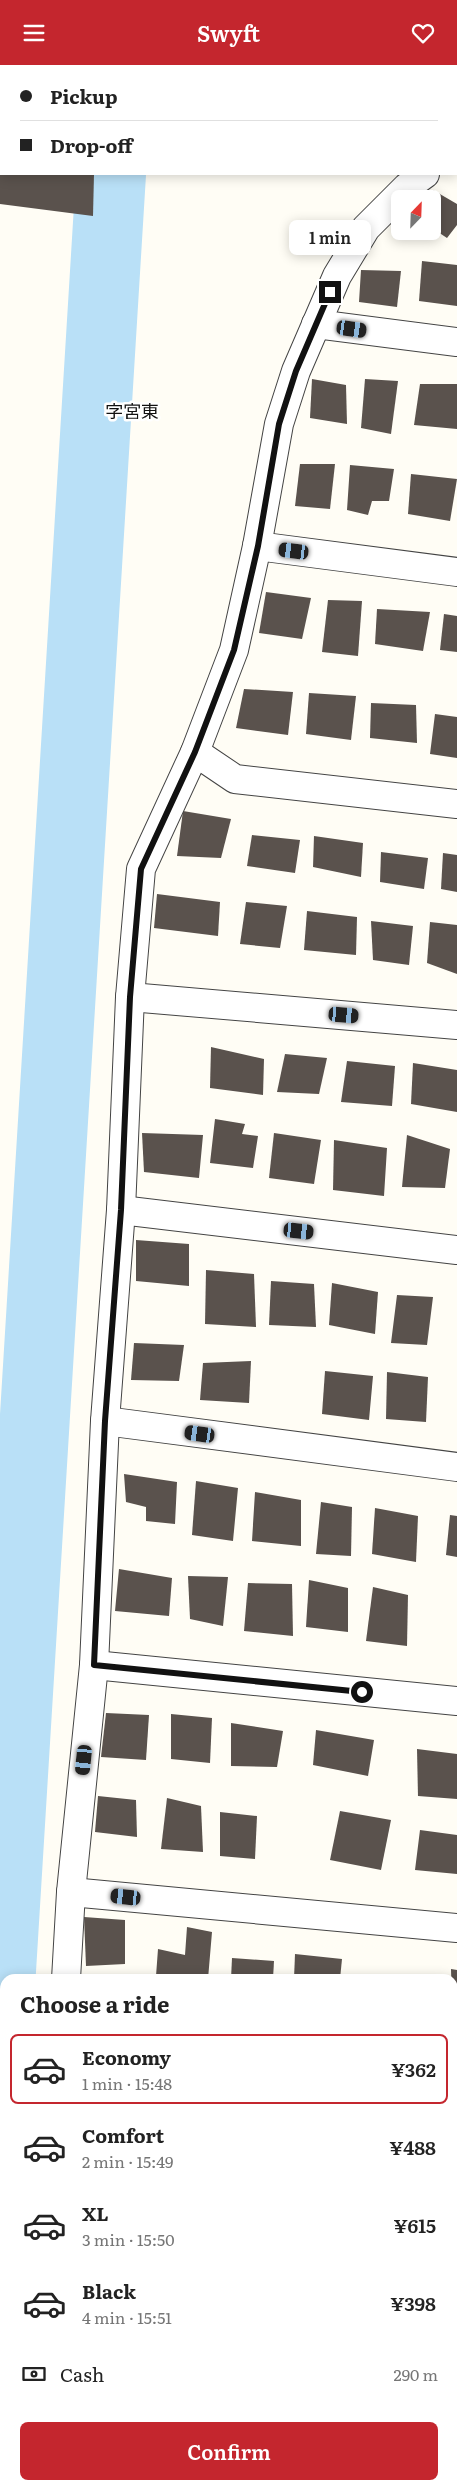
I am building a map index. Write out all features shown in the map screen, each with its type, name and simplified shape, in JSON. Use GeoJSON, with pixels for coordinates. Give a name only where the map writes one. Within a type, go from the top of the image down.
{"type":"FeatureCollection","features":[{"type":"Feature","properties":{"kind":"street"},"geometry":{"type":"LineString","coordinates":[[66,1974],[71,1892],[94,1665],[105,1421],[121,1210],[130,997],[141,869],[195,752],[234,650],[258,546],[279,424],[296,371],[337,276],[366,228],[407,187],[424,175]]}},
{"type":"Feature","properties":{"kind":"street"},"geometry":{"type":"LineString","coordinates":[[316,324],[457,342]]}},
{"type":"Feature","properties":{"kind":"street"},"geometry":{"type":"LineString","coordinates":[[258,546],[457,572]]}},
{"type":"Feature","properties":{"kind":"street"},"geometry":{"type":"LineString","coordinates":[[195,752],[235,779],[457,804]]}},
{"type":"Feature","properties":{"kind":"street"},"geometry":{"type":"LineString","coordinates":[[130,997],[457,1025]]}},
{"type":"Feature","properties":{"kind":"street"},"geometry":{"type":"LineString","coordinates":[[121,1210],[457,1250]]}},
{"type":"Feature","properties":{"kind":"street"},"geometry":{"type":"LineString","coordinates":[[105,1421],[457,1467]]}},
{"type":"Feature","properties":{"kind":"street"},"geometry":{"type":"LineString","coordinates":[[94,1665],[457,1701]]}},
{"type":"Feature","properties":{"kind":"street"},"geometry":{"type":"LineString","coordinates":[[71,1892],[457,1928]]}},
{"type":"Feature","properties":{"kind":"building"},"geometry":{"type":"Polygon","coordinates":[[[0,175],[94,175],[93,216],[0,204],[0,175]]]}},
{"type":"Feature","properties":{"kind":"building"},"geometry":{"type":"Polygon","coordinates":[[[441,195],[457,204],[457,225],[447,238],[441,234],[441,195]]]}},
{"type":"Feature","properties":{"kind":"building"},"geometry":{"type":"Polygon","coordinates":[[[422,261],[457,265],[457,306],[419,301],[422,261]]]}},
{"type":"Feature","properties":{"kind":"building"},"geometry":{"type":"Polygon","coordinates":[[[361,270],[401,271],[397,307],[359,302],[361,270]]]}},
{"type":"Feature","properties":{"kind":"building"},"geometry":{"type":"Polygon","coordinates":[[[312,379],[346,385],[347,424],[310,418],[312,379]]]}},
{"type":"Feature","properties":{"kind":"building"},"geometry":{"type":"Polygon","coordinates":[[[365,379],[398,381],[391,434],[361,428],[365,379]]]}},
{"type":"Feature","properties":{"kind":"building"},"geometry":{"type":"Polygon","coordinates":[[[420,384],[457,384],[457,429],[414,425],[420,384]]]}},
{"type":"Feature","properties":{"kind":"building"},"geometry":{"type":"Polygon","coordinates":[[[300,464],[335,464],[330,509],[295,506],[300,464]]]}},
{"type":"Feature","properties":{"kind":"building"},"geometry":{"type":"Polygon","coordinates":[[[350,465],[394,469],[389,501],[372,501],[368,515],[347,510],[350,465]]]}},
{"type":"Feature","properties":{"kind":"building"},"geometry":{"type":"Polygon","coordinates":[[[411,474],[457,479],[450,521],[408,514],[411,474]]]}},
{"type":"Feature","properties":{"kind":"building"},"geometry":{"type":"Polygon","coordinates":[[[266,592],[311,598],[302,639],[259,633],[266,592]]]}},
{"type":"Feature","properties":{"kind":"building"},"geometry":{"type":"Polygon","coordinates":[[[328,600],[362,601],[358,656],[322,652],[328,600]]]}},
{"type":"Feature","properties":{"kind":"building"},"geometry":{"type":"Polygon","coordinates":[[[377,609],[430,612],[423,651],[375,644],[377,609]]]}},
{"type":"Feature","properties":{"kind":"building"},"geometry":{"type":"Polygon","coordinates":[[[444,614],[457,616],[457,652],[440,650],[444,614]]]}},
{"type":"Feature","properties":{"kind":"building"},"geometry":{"type":"Polygon","coordinates":[[[244,689],[293,692],[288,735],[236,728],[244,689]]]}},
{"type":"Feature","properties":{"kind":"building"},"geometry":{"type":"Polygon","coordinates":[[[309,693],[356,696],[351,740],[306,734],[309,693]]]}},
{"type":"Feature","properties":{"kind":"building"},"geometry":{"type":"Polygon","coordinates":[[[371,703],[416,705],[417,743],[370,738],[371,703]]]}},
{"type":"Feature","properties":{"kind":"building"},"geometry":{"type":"Polygon","coordinates":[[[435,714],[457,717],[457,758],[430,754],[435,714]]]}},
{"type":"Feature","properties":{"kind":"building"},"geometry":{"type":"Polygon","coordinates":[[[183,811],[231,819],[221,858],[177,856],[183,811]]]}},
{"type":"Feature","properties":{"kind":"building"},"geometry":{"type":"Polygon","coordinates":[[[252,835],[300,840],[295,873],[247,866],[252,835]]]}},
{"type":"Feature","properties":{"kind":"building"},"geometry":{"type":"Polygon","coordinates":[[[314,836],[363,843],[361,877],[313,867],[314,836]]]}},
{"type":"Feature","properties":{"kind":"building"},"geometry":{"type":"Polygon","coordinates":[[[381,852],[428,858],[424,889],[380,882],[381,852]]]}},
{"type":"Feature","properties":{"kind":"building"},"geometry":{"type":"Polygon","coordinates":[[[443,853],[457,855],[457,892],[441,889],[443,853]]]}},
{"type":"Feature","properties":{"kind":"building"},"geometry":{"type":"Polygon","coordinates":[[[157,894],[220,902],[218,936],[154,928],[157,894]]]}},
{"type":"Feature","properties":{"kind":"building"},"geometry":{"type":"Polygon","coordinates":[[[246,902],[287,906],[280,948],[240,944],[246,902]]]}},
{"type":"Feature","properties":{"kind":"building"},"geometry":{"type":"Polygon","coordinates":[[[307,911],[357,917],[356,955],[304,950],[307,911]]]}},
{"type":"Feature","properties":{"kind":"building"},"geometry":{"type":"Polygon","coordinates":[[[371,921],[413,926],[409,965],[373,960],[371,921]]]}},
{"type":"Feature","properties":{"kind":"building"},"geometry":{"type":"Polygon","coordinates":[[[430,922],[457,925],[457,974],[427,963],[430,922]]]}},
{"type":"Feature","properties":{"kind":"building"},"geometry":{"type":"Polygon","coordinates":[[[211,1047],[264,1059],[263,1095],[210,1088],[211,1047]]]}},
{"type":"Feature","properties":{"kind":"building"},"geometry":{"type":"Polygon","coordinates":[[[285,1054],[327,1058],[319,1094],[277,1092],[285,1054]]]}},
{"type":"Feature","properties":{"kind":"building"},"geometry":{"type":"Polygon","coordinates":[[[347,1061],[395,1066],[392,1106],[341,1102],[347,1061]]]}},
{"type":"Feature","properties":{"kind":"building"},"geometry":{"type":"Polygon","coordinates":[[[413,1063],[457,1070],[457,1112],[411,1104],[413,1063]]]}},
{"type":"Feature","properties":{"kind":"building"},"geometry":{"type":"Polygon","coordinates":[[[215,1119],[245,1124],[242,1134],[258,1136],[253,1168],[210,1163],[215,1119]]]}},
{"type":"Feature","properties":{"kind":"building"},"geometry":{"type":"Polygon","coordinates":[[[142,1133],[203,1135],[199,1178],[144,1172],[142,1133]]]}},
{"type":"Feature","properties":{"kind":"building"},"geometry":{"type":"Polygon","coordinates":[[[274,1133],[321,1140],[314,1184],[269,1178],[274,1133]]]}},
{"type":"Feature","properties":{"kind":"building"},"geometry":{"type":"Polygon","coordinates":[[[407,1135],[450,1149],[445,1188],[402,1187],[407,1135]]]}},
{"type":"Feature","properties":{"kind":"building"},"geometry":{"type":"Polygon","coordinates":[[[334,1140],[387,1148],[384,1196],[333,1190],[334,1140]]]}},
{"type":"Feature","properties":{"kind":"building"},"geometry":{"type":"Polygon","coordinates":[[[136,1240],[189,1244],[189,1286],[136,1281],[136,1240]]]}},
{"type":"Feature","properties":{"kind":"building"},"geometry":{"type":"Polygon","coordinates":[[[206,1270],[254,1274],[256,1327],[205,1324],[206,1270]]]}},
{"type":"Feature","properties":{"kind":"building"},"geometry":{"type":"Polygon","coordinates":[[[271,1281],[314,1284],[316,1327],[269,1325],[271,1281]]]}},
{"type":"Feature","properties":{"kind":"building"},"geometry":{"type":"Polygon","coordinates":[[[332,1283],[378,1292],[375,1334],[329,1325],[332,1283]]]}},
{"type":"Feature","properties":{"kind":"building"},"geometry":{"type":"Polygon","coordinates":[[[397,1295],[433,1297],[427,1345],[391,1343],[397,1295]]]}},
{"type":"Feature","properties":{"kind":"building"},"geometry":{"type":"Polygon","coordinates":[[[134,1343],[184,1345],[179,1381],[131,1380],[134,1343]]]}},
{"type":"Feature","properties":{"kind":"building"},"geometry":{"type":"Polygon","coordinates":[[[251,1361],[249,1403],[200,1400],[203,1363],[251,1361]]]}},
{"type":"Feature","properties":{"kind":"building"},"geometry":{"type":"Polygon","coordinates":[[[325,1371],[373,1376],[369,1420],[322,1414],[325,1371]]]}},
{"type":"Feature","properties":{"kind":"building"},"geometry":{"type":"Polygon","coordinates":[[[387,1372],[428,1377],[426,1422],[386,1419],[387,1372]]]}},
{"type":"Feature","properties":{"kind":"building"},"geometry":{"type":"Polygon","coordinates":[[[124,1474],[177,1482],[175,1524],[146,1521],[146,1507],[126,1502],[124,1474]]]}},
{"type":"Feature","properties":{"kind":"building"},"geometry":{"type":"Polygon","coordinates":[[[196,1481],[238,1488],[233,1541],[192,1535],[196,1481]]]}},
{"type":"Feature","properties":{"kind":"building"},"geometry":{"type":"Polygon","coordinates":[[[255,1492],[301,1500],[301,1546],[252,1541],[255,1492]]]}},
{"type":"Feature","properties":{"kind":"building"},"geometry":{"type":"Polygon","coordinates":[[[321,1502],[352,1507],[351,1556],[316,1554],[321,1502]]]}},
{"type":"Feature","properties":{"kind":"building"},"geometry":{"type":"Polygon","coordinates":[[[375,1508],[418,1516],[416,1562],[372,1554],[375,1508]]]}},
{"type":"Feature","properties":{"kind":"building"},"geometry":{"type":"Polygon","coordinates":[[[450,1515],[457,1516],[457,1557],[446,1555],[450,1515]]]}},
{"type":"Feature","properties":{"kind":"building"},"geometry":{"type":"Polygon","coordinates":[[[119,1569],[172,1578],[169,1616],[115,1611],[119,1569]]]}},
{"type":"Feature","properties":{"kind":"building"},"geometry":{"type":"Polygon","coordinates":[[[188,1576],[228,1577],[223,1626],[190,1619],[188,1576]]]}},
{"type":"Feature","properties":{"kind":"building"},"geometry":{"type":"Polygon","coordinates":[[[309,1580],[348,1588],[348,1632],[306,1627],[309,1580]]]}},
{"type":"Feature","properties":{"kind":"building"},"geometry":{"type":"Polygon","coordinates":[[[248,1583],[292,1584],[293,1636],[244,1631],[248,1583]]]}},
{"type":"Feature","properties":{"kind":"building"},"geometry":{"type":"Polygon","coordinates":[[[373,1587],[408,1595],[407,1646],[366,1641],[373,1587]]]}},
{"type":"Feature","properties":{"kind":"building"},"geometry":{"type":"Polygon","coordinates":[[[106,1713],[149,1715],[146,1760],[101,1757],[106,1713]]]}},
{"type":"Feature","properties":{"kind":"building"},"geometry":{"type":"Polygon","coordinates":[[[171,1714],[212,1718],[210,1763],[171,1759],[171,1714]]]}},
{"type":"Feature","properties":{"kind":"building"},"geometry":{"type":"Polygon","coordinates":[[[231,1723],[283,1731],[277,1767],[231,1766],[231,1723]]]}},
{"type":"Feature","properties":{"kind":"building"},"geometry":{"type":"Polygon","coordinates":[[[316,1730],[374,1740],[368,1776],[313,1765],[316,1730]]]}},
{"type":"Feature","properties":{"kind":"building"},"geometry":{"type":"Polygon","coordinates":[[[417,1749],[457,1754],[457,1799],[418,1796],[417,1749]]]}},
{"type":"Feature","properties":{"kind":"building"},"geometry":{"type":"Polygon","coordinates":[[[98,1796],[136,1800],[137,1837],[95,1832],[98,1796]]]}},
{"type":"Feature","properties":{"kind":"building"},"geometry":{"type":"Polygon","coordinates":[[[167,1798],[201,1806],[203,1852],[161,1849],[167,1798]]]}},
{"type":"Feature","properties":{"kind":"building"},"geometry":{"type":"Polygon","coordinates":[[[340,1811],[391,1820],[381,1870],[330,1860],[340,1811]]]}},
{"type":"Feature","properties":{"kind":"building"},"geometry":{"type":"Polygon","coordinates":[[[220,1812],[257,1816],[255,1859],[220,1856],[220,1812]]]}},
{"type":"Feature","properties":{"kind":"building"},"geometry":{"type":"Polygon","coordinates":[[[420,1830],[457,1835],[457,1874],[415,1870],[420,1830]]]}},
{"type":"Feature","properties":{"kind":"building"},"geometry":{"type":"Polygon","coordinates":[[[84,1917],[125,1920],[125,1964],[86,1966],[84,1917]]]}},
{"type":"Feature","properties":{"kind":"building"},"geometry":{"type":"Polygon","coordinates":[[[187,1927],[212,1932],[208,1974],[156,1974],[158,1949],[185,1955],[187,1927]]]}},
{"type":"Feature","properties":{"kind":"building"},"geometry":{"type":"Polygon","coordinates":[[[295,1954],[342,1959],[340,1974],[294,1974],[295,1954]]]}},
{"type":"Feature","properties":{"kind":"building"},"geometry":{"type":"Polygon","coordinates":[[[232,1958],[274,1961],[273,1974],[231,1974],[232,1958]]]}},
{"type":"Feature","properties":{"kind":"building"},"geometry":{"type":"Polygon","coordinates":[[[451,1969],[457,1970],[457,1974],[451,1974],[451,1969]]]}},
{"type":"Feature","properties":{"kind":"waterway"},"geometry":{"type":"LineString","coordinates":[[1,1974],[111,175]]}},
{"type":"Feature","properties":{"kind":"district","name":"字宮東"},"geometry":{"type":"Point","coordinates":[132,410]}},
{"type":"Feature","properties":{"kind":"route"},"geometry":{"type":"LineString","coordinates":[[330,292],[296,371],[279,424],[258,546],[234,650],[195,752],[141,869],[130,997],[121,1210],[105,1421],[94,1665],[362,1692]]}}]}
